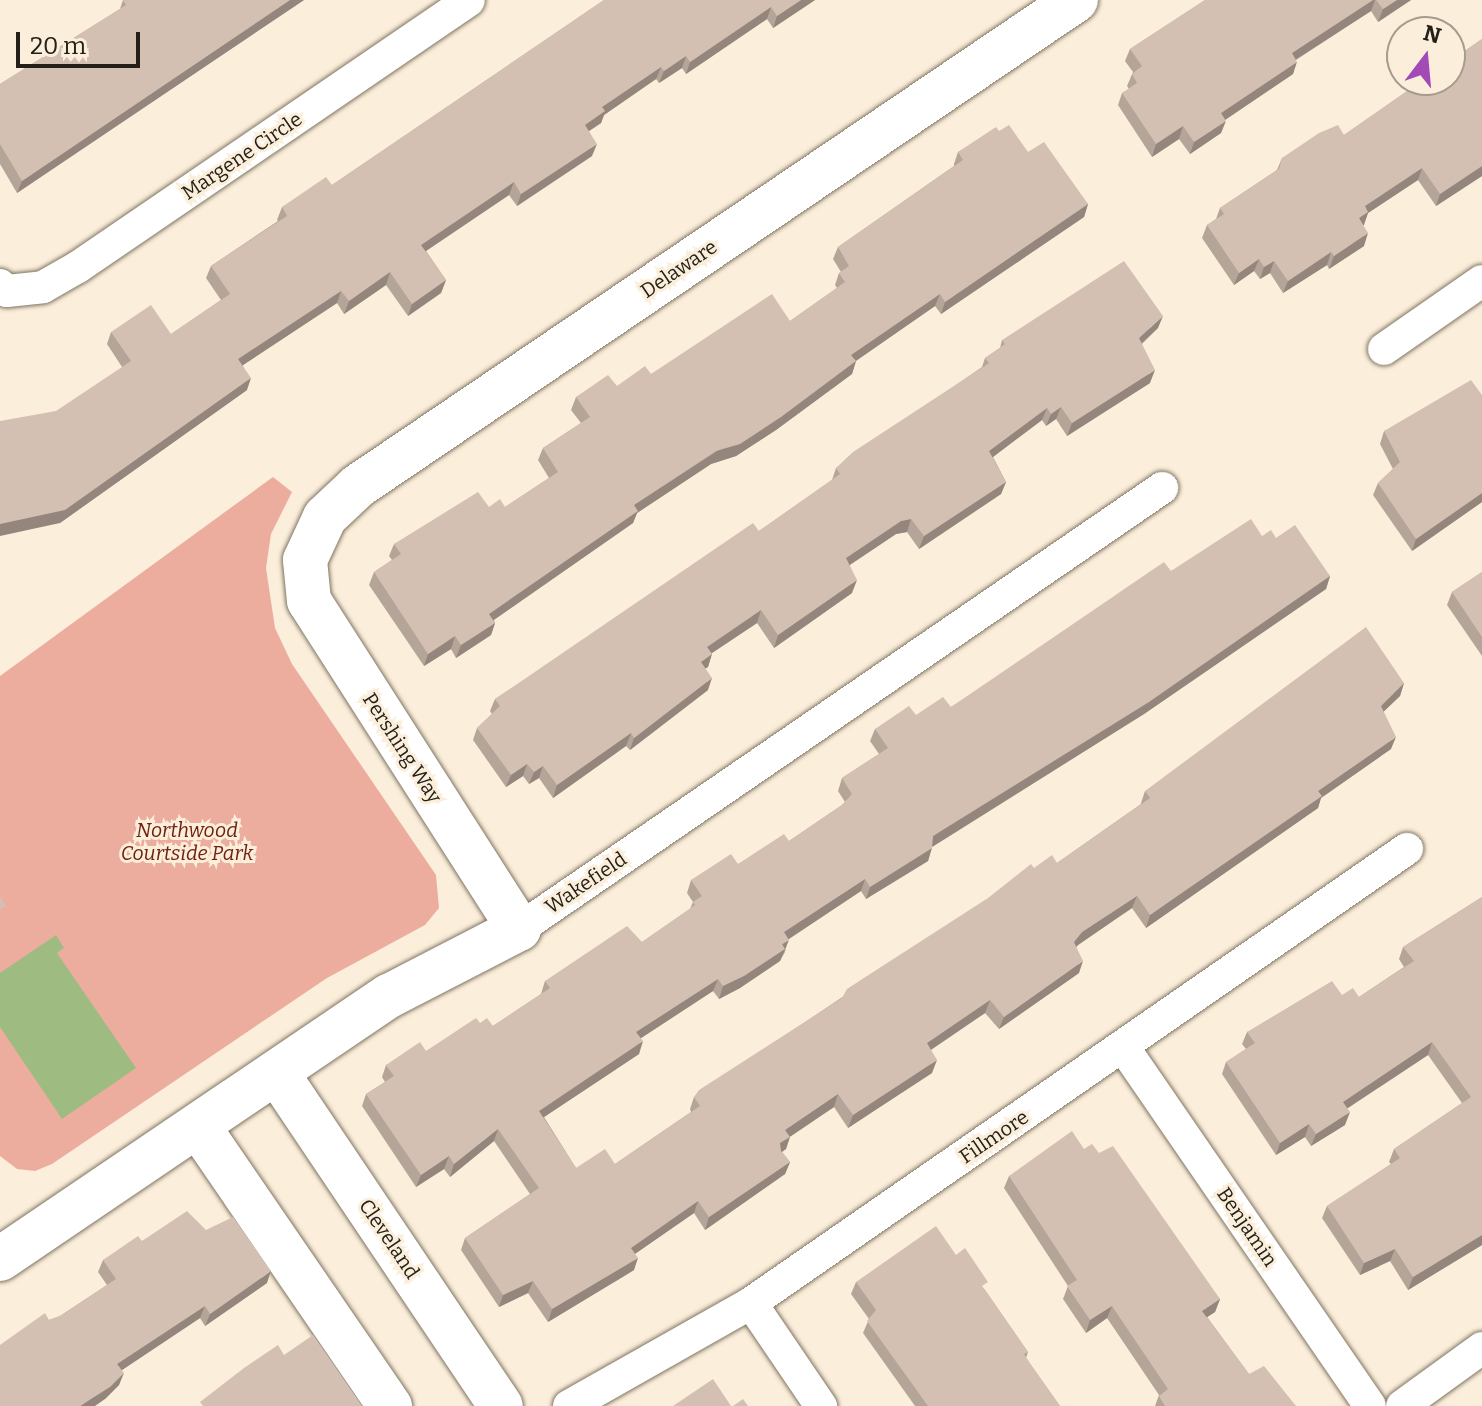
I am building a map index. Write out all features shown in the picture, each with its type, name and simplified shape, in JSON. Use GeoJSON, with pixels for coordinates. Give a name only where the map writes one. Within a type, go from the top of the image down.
{"type":"FeatureCollection","features":[{"type":"Feature","properties":{"kind":"street","name":"Margene Circle"},"geometry":{"type":"LineString","coordinates":[[3,288],[43,287],[78,267],[469,0]]}},
{"type":"Feature","properties":{"kind":"street","name":"Delaware"},"geometry":{"type":"LineString","coordinates":[[305,560],[325,517],[358,486],[1076,0]]}},
{"type":"Feature","properties":{"kind":"street"},"geometry":{"type":"LineString","coordinates":[[1384,349],[1482,281]]}},
{"type":"Feature","properties":{"kind":"street","name":"Wakefield"},"geometry":{"type":"LineString","coordinates":[[5,1246],[198,1126],[389,996],[519,929],[1162,488]]}},
{"type":"Feature","properties":{"kind":"street","name":"Pershing Way"},"geometry":{"type":"LineString","coordinates":[[305,560],[309,601],[519,929]]}},
{"type":"Feature","properties":{"kind":"street","name":"Fillmore"},"geometry":{"type":"LineString","coordinates":[[569,1406],[751,1303],[1124,1048],[1407,849]]}},
{"type":"Feature","properties":{"kind":"street","name":"Benjamin"},"geometry":{"type":"LineString","coordinates":[[1124,1048],[1370,1406]]}},
{"type":"Feature","properties":{"kind":"street","name":"Cleveland"},"geometry":{"type":"LineString","coordinates":[[277,1073],[501,1406]]}},
{"type":"Feature","properties":{"kind":"street"},"geometry":{"type":"LineString","coordinates":[[198,1126],[390,1406]]}},
{"type":"Feature","properties":{"kind":"street"},"geometry":{"type":"LineString","coordinates":[[751,1303],[821,1406]]}},
{"type":"Feature","properties":{"kind":"street"},"geometry":{"type":"LineString","coordinates":[[1402,1406],[1482,1348]]}},
{"type":"Feature","properties":{"kind":"green space","name":"Northwood Courtside Park"},"geometry":{"type":"Polygon","coordinates":[[[273,477],[292,492],[271,534],[266,568],[275,628],[292,664],[436,875],[439,908],[425,925],[327,978],[52,1164],[35,1171],[17,1169],[0,1156],[0,676],[273,477]]]}},
{"type":"Feature","properties":{"kind":"shaded area"},"geometry":{"type":"Polygon","coordinates":[[[56,935],[64,948],[57,953],[136,1068],[62,1119],[0,1027],[0,973],[56,935]]]}},
{"type":"Feature","properties":{"kind":"building"},"geometry":{"type":"Polygon","coordinates":[[[123,0],[290,0],[22,181],[0,144],[0,84],[126,5],[123,0]]]}},
{"type":"Feature","properties":{"kind":"building"},"geometry":{"type":"Polygon","coordinates":[[[604,0],[801,0],[777,16],[771,7],[690,62],[686,56],[664,71],[661,67],[602,107],[605,111],[585,125],[597,144],[521,194],[514,182],[421,245],[446,280],[412,304],[390,272],[349,301],[341,291],[238,359],[251,378],[65,510],[0,524],[0,421],[56,411],[131,361],[111,332],[151,305],[171,334],[230,294],[211,266],[287,216],[282,207],[326,177],[332,185],[604,0]]]}},
{"type":"Feature","properties":{"kind":"building"},"geometry":{"type":"Polygon","coordinates":[[[1205,0],[1373,0],[1292,53],[1297,62],[1221,113],[1226,121],[1194,142],[1183,126],[1156,144],[1122,93],[1137,83],[1132,74],[1142,66],[1130,49],[1205,0]]]}},
{"type":"Feature","properties":{"kind":"building"},"geometry":{"type":"Polygon","coordinates":[[[1376,0],[1397,0],[1383,9],[1376,0]]]}},
{"type":"Feature","properties":{"kind":"building"},"geometry":{"type":"Polygon","coordinates":[[[1482,39],[1482,166],[1440,194],[1422,168],[1365,206],[1368,212],[1359,218],[1368,233],[1334,256],[1331,252],[1288,281],[1274,261],[1264,267],[1259,259],[1239,273],[1207,225],[1224,214],[1220,208],[1279,169],[1282,158],[1319,133],[1338,125],[1344,135],[1400,96],[1466,96],[1466,50],[1482,39]]]}},
{"type":"Feature","properties":{"kind":"building"},"geometry":{"type":"Polygon","coordinates":[[[1009,125],[1028,152],[1044,142],[1088,204],[945,302],[940,294],[851,355],[856,361],[781,417],[740,444],[716,451],[634,505],[638,511],[489,614],[495,623],[461,645],[455,636],[428,654],[374,572],[401,554],[394,544],[478,492],[489,507],[500,499],[505,507],[558,472],[543,448],[590,417],[576,397],[608,375],[617,386],[645,366],[651,374],[772,294],[790,321],[845,282],[839,273],[849,266],[838,247],[963,160],[958,152],[996,127],[999,131],[1009,125]]]}},
{"type":"Feature","properties":{"kind":"building"},"geometry":{"type":"Polygon","coordinates":[[[1124,261],[1163,316],[1139,338],[1155,370],[1072,423],[1061,407],[1051,414],[1047,408],[989,451],[1006,482],[924,536],[911,519],[901,521],[846,558],[857,580],[778,635],[761,610],[707,647],[712,654],[701,662],[712,678],[634,738],[631,733],[557,785],[543,766],[534,772],[527,764],[511,775],[477,728],[500,706],[495,699],[753,523],[759,531],[840,474],[836,468],[853,452],[989,363],[985,358],[1005,344],[1002,340],[1124,261]]]}},
{"type":"Feature","properties":{"kind":"building"},"geometry":{"type":"Polygon","coordinates":[[[1471,380],[1482,395],[1482,493],[1416,539],[1378,483],[1400,462],[1384,431],[1471,380]]]}},
{"type":"Feature","properties":{"kind":"building"},"geometry":{"type":"Polygon","coordinates":[[[1251,519],[1262,536],[1271,530],[1276,538],[1295,525],[1330,576],[1149,702],[933,836],[932,848],[870,887],[865,879],[784,932],[789,940],[782,944],[785,949],[744,976],[723,986],[718,979],[636,1032],[643,1041],[539,1111],[576,1168],[605,1149],[615,1164],[700,1106],[694,1097],[699,1090],[842,998],[847,989],[988,898],[1031,864],[1034,868],[1052,855],[1057,863],[1150,798],[1145,791],[1366,627],[1404,683],[1381,706],[1396,737],[1318,791],[1322,796],[1150,915],[1137,896],[1082,932],[1074,942],[1083,961],[1004,1017],[990,1000],[927,1043],[937,1060],[853,1115],[838,1094],[785,1130],[790,1137],[780,1143],[781,1151],[790,1162],[709,1217],[698,1201],[631,1248],[638,1258],[552,1309],[533,1281],[503,1295],[465,1238],[539,1188],[498,1129],[454,1164],[449,1156],[421,1175],[366,1094],[394,1076],[386,1065],[420,1042],[426,1051],[476,1018],[480,1023],[487,1018],[493,1026],[550,988],[545,981],[627,926],[642,942],[695,905],[693,902],[702,896],[691,880],[731,854],[738,864],[784,834],[789,841],[842,805],[852,794],[842,778],[888,748],[875,729],[909,706],[916,715],[943,697],[951,707],[1164,562],[1171,571],[1251,519]]]}},
{"type":"Feature","properties":{"kind":"building"},"geometry":{"type":"Polygon","coordinates":[[[1482,572],[1482,637],[1452,592],[1482,572]]]}},
{"type":"Feature","properties":{"kind":"building"},"geometry":{"type":"Polygon","coordinates":[[[1482,897],[1482,1235],[1413,1277],[1395,1249],[1364,1263],[1327,1206],[1400,1158],[1394,1149],[1471,1097],[1432,1042],[1343,1102],[1350,1112],[1316,1134],[1309,1124],[1280,1143],[1226,1062],[1255,1043],[1247,1032],[1332,981],[1342,995],[1353,988],[1359,997],[1414,961],[1403,947],[1482,897]]]}},
{"type":"Feature","properties":{"kind":"building"},"geometry":{"type":"Polygon","coordinates":[[[1072,1131],[1084,1149],[1092,1144],[1099,1153],[1113,1146],[1220,1299],[1202,1311],[1249,1374],[1264,1366],[1296,1406],[1165,1406],[1159,1396],[1168,1389],[1112,1306],[1090,1320],[1067,1286],[1077,1280],[1009,1176],[1072,1131]]]}},
{"type":"Feature","properties":{"kind":"building"},"geometry":{"type":"Polygon","coordinates":[[[187,1211],[206,1230],[233,1217],[271,1271],[210,1314],[205,1306],[117,1364],[124,1373],[110,1387],[80,1406],[0,1406],[0,1345],[45,1313],[49,1320],[60,1316],[116,1279],[103,1260],[138,1236],[142,1241],[187,1211]]]}},
{"type":"Feature","properties":{"kind":"building"},"geometry":{"type":"Polygon","coordinates":[[[936,1226],[956,1255],[965,1248],[988,1282],[982,1286],[1028,1352],[1024,1354],[1060,1406],[928,1406],[867,1321],[876,1310],[856,1282],[936,1226]]]}},
{"type":"Feature","properties":{"kind":"building"},"geometry":{"type":"Polygon","coordinates":[[[313,1335],[362,1406],[203,1406],[200,1402],[278,1345],[284,1355],[313,1335]]]}},
{"type":"Feature","properties":{"kind":"building"},"geometry":{"type":"Polygon","coordinates":[[[713,1379],[731,1406],[673,1406],[713,1379]]]}},
{"type":"Feature","properties":{"kind":"building"},"geometry":{"type":"Polygon","coordinates":[[[743,1399],[748,1406],[733,1406],[743,1399]]]}}]}
